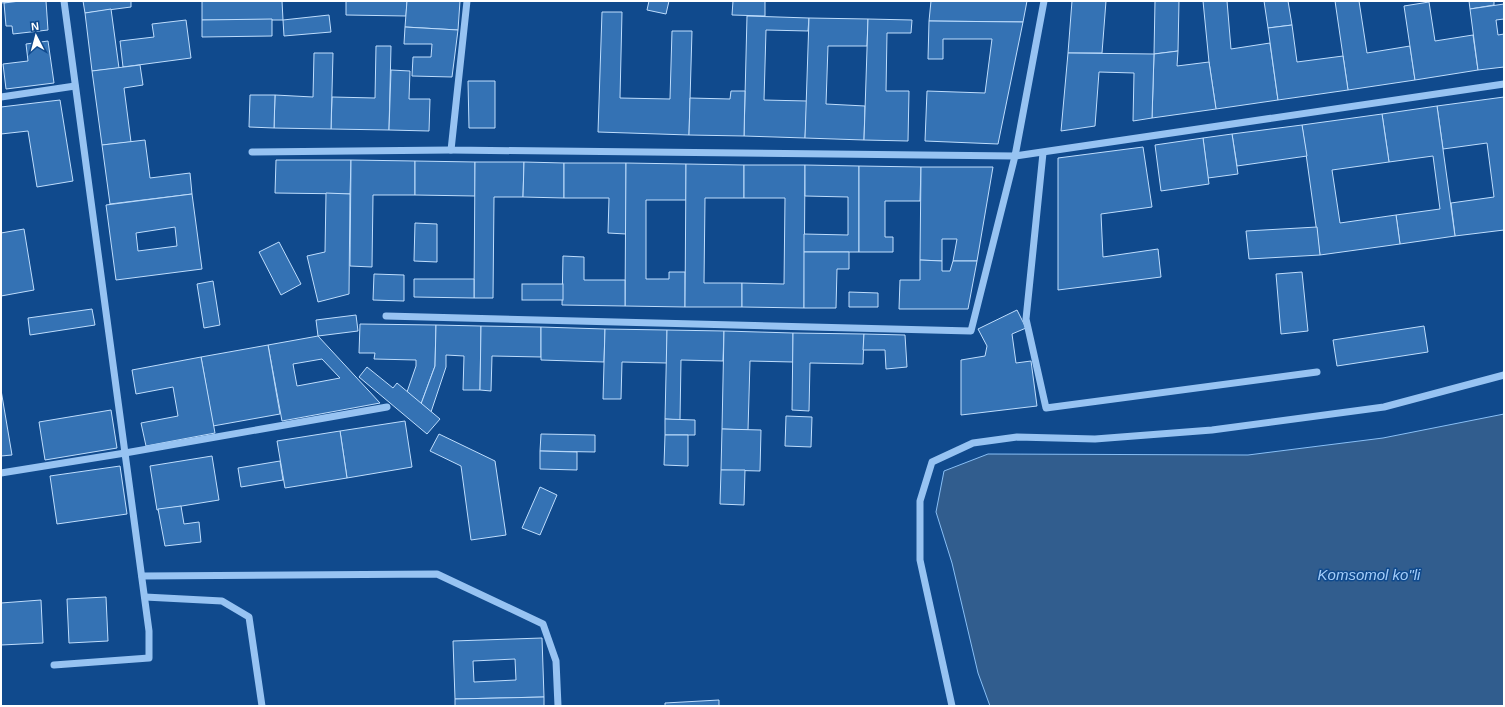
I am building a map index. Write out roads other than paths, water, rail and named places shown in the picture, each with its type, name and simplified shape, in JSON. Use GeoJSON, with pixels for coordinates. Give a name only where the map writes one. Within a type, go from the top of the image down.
{"type":"FeatureCollection","features":[{"type":"Feature","properties":{"kind":"street"},"geometry":{"type":"LineString","coordinates":[[54,665],[149,658],[150,631],[64,1]]}},
{"type":"Feature","properties":{"kind":"street"},"geometry":{"type":"LineString","coordinates":[[451,150],[467,1]]}},
{"type":"Feature","properties":{"kind":"street"},"geometry":{"type":"LineString","coordinates":[[386,316],[971,331],[1015,156],[1044,1]]}},
{"type":"Feature","properties":{"kind":"street"},"geometry":{"type":"LineString","coordinates":[[252,152],[451,150],[1015,156],[1504,84]]}},
{"type":"Feature","properties":{"kind":"street"},"geometry":{"type":"LineString","coordinates":[[1,97],[76,86]]}},
{"type":"Feature","properties":{"kind":"street"},"geometry":{"type":"LineString","coordinates":[[1043,153],[1026,319],[1046,408],[1317,372]]}},
{"type":"Feature","properties":{"kind":"street"},"geometry":{"type":"LineString","coordinates":[[952,706],[920,560],[920,501],[932,462],[973,443],[1017,437],[1095,439],[1212,430],[1384,407],[1504,375]]}},
{"type":"Feature","properties":{"kind":"street"},"geometry":{"type":"LineString","coordinates":[[1,473],[387,407]]}},
{"type":"Feature","properties":{"kind":"street"},"geometry":{"type":"LineString","coordinates":[[142,576],[437,574],[543,624],[556,662],[558,706]]}},
{"type":"Feature","properties":{"kind":"street"},"geometry":{"type":"LineString","coordinates":[[145,597],[222,601],[248,617],[262,706]]}},
{"type":"Feature","properties":{"kind":"water","name":"Komsomol ko\"li"},"geometry":{"type":"Polygon","coordinates":[[[1504,414],[1504,706],[990,706],[978,673],[952,563],[936,512],[944,471],[988,454],[1248,455],[1383,438],[1504,414]]]}}]}
